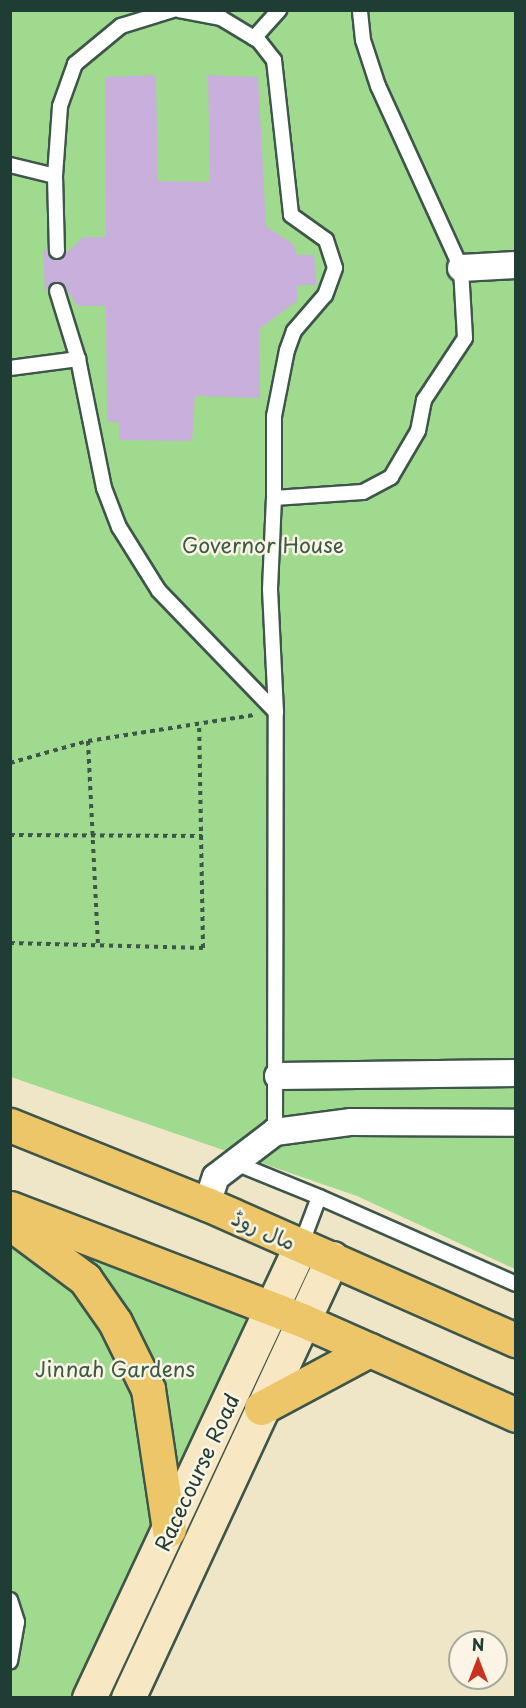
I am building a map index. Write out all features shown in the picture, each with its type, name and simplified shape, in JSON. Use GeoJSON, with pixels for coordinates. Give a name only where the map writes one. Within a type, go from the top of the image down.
{"type":"FeatureCollection","features":[{"type":"Feature","properties":{"kind":"main road","name":"مال روڈ"},"geometry":{"type":"LineString","coordinates":[[10,1125],[207,1204],[516,1340]]}},
{"type":"Feature","properties":{"kind":"main road"},"geometry":{"type":"LineString","coordinates":[[10,1208],[287,1315],[516,1415]]}},
{"type":"Feature","properties":{"kind":"main road"},"geometry":{"type":"LineString","coordinates":[[10,1223],[85,1279],[116,1322],[148,1389],[169,1529]]}},
{"type":"Feature","properties":{"kind":"main road","name":"Racecourse Road"},"geometry":{"type":"LineString","coordinates":[[129,1698],[261,1408],[287,1315],[301,1245]]}},
{"type":"Feature","properties":{"kind":"main road","name":"Racecourse Road"},"geometry":{"type":"LineString","coordinates":[[89,1698],[169,1529],[287,1315],[332,1258]]}},
{"type":"Feature","properties":{"kind":"main road"},"geometry":{"type":"LineString","coordinates":[[261,1408],[369,1350]]}},
{"type":"Feature","properties":{"kind":"street"},"geometry":{"type":"LineString","coordinates":[[461,268],[516,265]]}},
{"type":"Feature","properties":{"kind":"street"},"geometry":{"type":"LineString","coordinates":[[278,1076],[516,1073]]}},
{"type":"Feature","properties":{"kind":"street"},"geometry":{"type":"LineString","coordinates":[[207,1204],[216,1178],[233,1162],[275,1132],[351,1122],[516,1123]]}},
{"type":"Feature","properties":{"kind":"lane"},"geometry":{"type":"LineString","coordinates":[[57,250],[55,176],[60,106],[75,64],[121,26],[173,10]]}},
{"type":"Feature","properties":{"kind":"lane"},"geometry":{"type":"LineString","coordinates":[[179,10],[221,18],[254,38],[274,60],[291,215],[326,240],[335,268],[325,296],[294,331],[287,350],[274,416],[274,498],[270,590],[276,712],[278,1076],[275,1132]]}},
{"type":"Feature","properties":{"kind":"lane"},"geometry":{"type":"LineString","coordinates":[[254,38],[279,10]]}},
{"type":"Feature","properties":{"kind":"lane"},"geometry":{"type":"LineString","coordinates":[[274,498],[363,492],[392,477],[418,430],[424,400],[465,338],[461,268],[378,86],[363,40],[360,10]]}},
{"type":"Feature","properties":{"kind":"lane"},"geometry":{"type":"LineString","coordinates":[[10,165],[55,176]]}},
{"type":"Feature","properties":{"kind":"lane"},"geometry":{"type":"LineString","coordinates":[[57,291],[78,358],[104,488],[118,527],[159,591],[276,712]]}},
{"type":"Feature","properties":{"kind":"lane"},"geometry":{"type":"LineString","coordinates":[[10,368],[78,358]]}},
{"type":"Feature","properties":{"kind":"lane"},"geometry":{"type":"LineString","coordinates":[[233,1162],[319,1197],[516,1284]]}},
{"type":"Feature","properties":{"kind":"lane"},"geometry":{"type":"LineString","coordinates":[[301,1245],[319,1197]]}},
{"type":"Feature","properties":{"kind":"lane"},"geometry":{"type":"LineString","coordinates":[[10,1600],[17,1622],[10,1661]]}},
{"type":"Feature","properties":{"kind":"path"},"geometry":{"type":"LineString","coordinates":[[10,762],[88,741],[276,712]]}},
{"type":"Feature","properties":{"kind":"path"},"geometry":{"type":"LineString","coordinates":[[10,943],[203,948],[199,724]]}},
{"type":"Feature","properties":{"kind":"path"},"geometry":{"type":"LineString","coordinates":[[88,741],[98,946]]}},
{"type":"Feature","properties":{"kind":"path"},"geometry":{"type":"LineString","coordinates":[[10,836],[92,834],[202,836]]}},
{"type":"Feature","properties":{"kind":"green space","name":"Governor House"},"geometry":{"type":"Polygon","coordinates":[[[11,11],[515,11],[515,1269],[357,1196],[11,1077],[11,11]]]}},
{"type":"Feature","properties":{"kind":"green space","name":"Jinnah Gardens"},"geometry":{"type":"Polygon","coordinates":[[[10,1214],[259,1313],[72,1697],[11,1697],[10,1214]]]}},
{"type":"Feature","properties":{"kind":"building"},"geometry":{"type":"Polygon","coordinates":[[[156,75],[158,181],[210,182],[208,75],[258,77],[266,226],[293,244],[297,255],[314,255],[317,285],[297,285],[297,301],[259,329],[260,398],[195,396],[192,441],[119,440],[119,423],[107,421],[106,306],[77,306],[69,292],[45,291],[43,250],[69,251],[83,237],[106,237],[105,77],[156,75]]]}}]}
